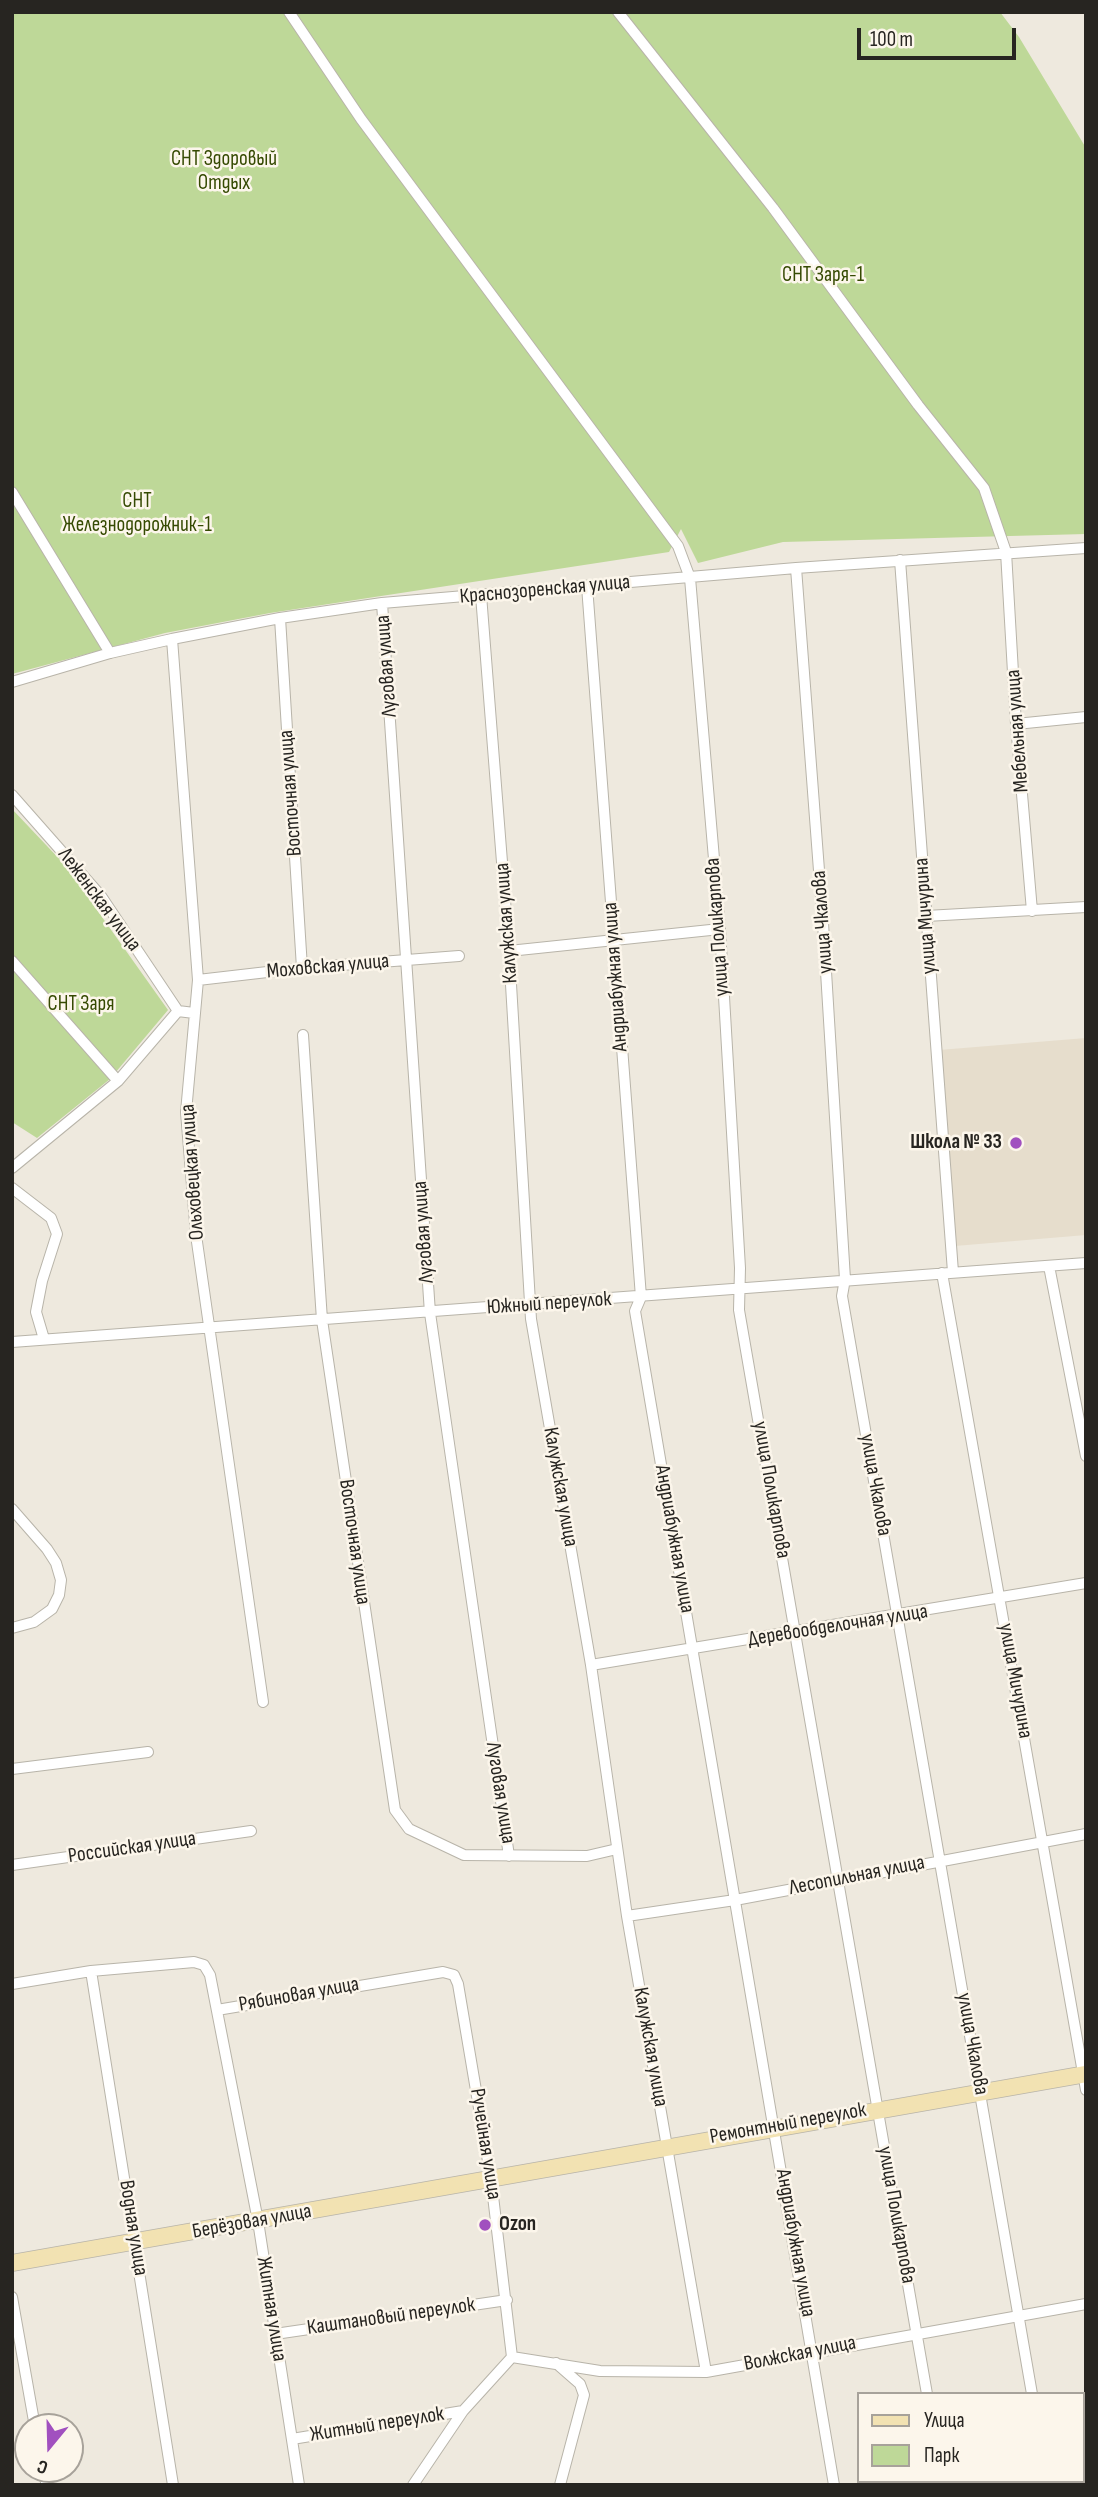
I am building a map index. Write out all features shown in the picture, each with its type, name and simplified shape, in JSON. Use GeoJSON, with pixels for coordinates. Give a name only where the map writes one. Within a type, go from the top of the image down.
{"type":"FeatureCollection","features":[{"type":"Feature","properties":{"kind":"main road","name":"Ремонтный переулок"},"geometry":{"type":"LineString","coordinates":[[491,2179],[877,2109],[1085,2079]]}},
{"type":"Feature","properties":{"kind":"main road","name":"Берёзовая улица"},"geometry":{"type":"LineString","coordinates":[[12,2263],[491,2179]]}},
{"type":"Feature","properties":{"kind":"street","name":"улица Поликарпова"},"geometry":{"type":"LineString","coordinates":[[289,12],[361,119],[678,546],[690,578],[719,929],[740,1268],[738,1310],[926,2392]]}},
{"type":"Feature","properties":{"kind":"street","name":"Мебельная улица"},"geometry":{"type":"LineString","coordinates":[[618,12],[773,208],[918,405],[984,488],[1006,552],[1016,724],[1032,911]]}},
{"type":"Feature","properties":{"kind":"street"},"geometry":{"type":"LineString","coordinates":[[12,492],[110,653]]}},
{"type":"Feature","properties":{"kind":"street","name":"Краснозоренская улица"},"geometry":{"type":"LineString","coordinates":[[12,682],[110,653],[172,639],[280,618],[382,603],[796,568],[1086,548]]}},
{"type":"Feature","properties":{"kind":"street","name":"улица Мичурина"},"geometry":{"type":"LineString","coordinates":[[900,560],[926,916],[947,1272],[1000,1597],[1085,2079]]}},
{"type":"Feature","properties":{"kind":"street","name":"улица Чкалова"},"geometry":{"type":"LineString","coordinates":[[796,568],[823,923],[845,1279],[842,1296],[1032,2392]]}},
{"type":"Feature","properties":{"kind":"street","name":"Андриабужная улица"},"geometry":{"type":"LineString","coordinates":[[587,586],[641,1297],[635,1311],[814,2351],[834,2485]]}},
{"type":"Feature","properties":{"kind":"street","name":"Калужская улица"},"geometry":{"type":"LineString","coordinates":[[481,594],[509,951],[530,1305],[591,1665],[627,1916],[706,2372]]}},
{"type":"Feature","properties":{"kind":"street","name":"Луговая улица"},"geometry":{"type":"LineString","coordinates":[[382,603],[430,1313],[509,1856]]}},
{"type":"Feature","properties":{"kind":"street","name":"Восточная улица"},"geometry":{"type":"LineString","coordinates":[[280,618],[302,968]]}},
{"type":"Feature","properties":{"kind":"street","name":"Ольховецкая улица"},"geometry":{"type":"LineString","coordinates":[[172,639],[198,980],[186,1112],[195,1235],[263,1702]]}},
{"type":"Feature","properties":{"kind":"street"},"geometry":{"type":"LineString","coordinates":[[1016,724],[1086,717]]}},
{"type":"Feature","properties":{"kind":"street","name":"Леженская улица"},"geometry":{"type":"LineString","coordinates":[[12,795],[101,896],[178,1011]]}},
{"type":"Feature","properties":{"kind":"street"},"geometry":{"type":"LineString","coordinates":[[926,916],[1086,906]]}},
{"type":"Feature","properties":{"kind":"street"},"geometry":{"type":"LineString","coordinates":[[509,951],[719,929]]}},
{"type":"Feature","properties":{"kind":"street","name":"Моховская улица"},"geometry":{"type":"LineString","coordinates":[[198,980],[302,968],[459,956]]}},
{"type":"Feature","properties":{"kind":"street"},"geometry":{"type":"LineString","coordinates":[[12,961],[118,1082]]}},
{"type":"Feature","properties":{"kind":"street"},"geometry":{"type":"LineString","coordinates":[[12,1168],[118,1082],[178,1011],[194,1013]]}},
{"type":"Feature","properties":{"kind":"street","name":"Восточная улица"},"geometry":{"type":"LineString","coordinates":[[303,1035],[322,1320],[395,1810],[409,1829],[464,1855],[587,1856],[617,1849]]}},
{"type":"Feature","properties":{"kind":"street"},"geometry":{"type":"LineString","coordinates":[[12,1188],[51,1218],[58,1234],[42,1281],[36,1312],[44,1339]]}},
{"type":"Feature","properties":{"kind":"street","name":"Южный переулок"},"geometry":{"type":"LineString","coordinates":[[12,1342],[1086,1263]]}},
{"type":"Feature","properties":{"kind":"street"},"geometry":{"type":"LineString","coordinates":[[1049,1266],[1086,1456]]}},
{"type":"Feature","properties":{"kind":"street"},"geometry":{"type":"LineString","coordinates":[[12,1509],[56,1563],[61,1580],[59,1595],[51,1609],[34,1622],[12,1628]]}},
{"type":"Feature","properties":{"kind":"street","name":"Деревообделочная улица"},"geometry":{"type":"LineString","coordinates":[[591,1665],[796,1634],[1086,1584]]}},
{"type":"Feature","properties":{"kind":"street"},"geometry":{"type":"LineString","coordinates":[[12,1769],[148,1752]]}},
{"type":"Feature","properties":{"kind":"street","name":"Российская улица"},"geometry":{"type":"LineString","coordinates":[[12,1865],[251,1831]]}},
{"type":"Feature","properties":{"kind":"street","name":"Лесопильная улица"},"geometry":{"type":"LineString","coordinates":[[627,1916],[736,1900],[1086,1834]]}},
{"type":"Feature","properties":{"kind":"street","name":"Рябиновая улица"},"geometry":{"type":"LineString","coordinates":[[12,1984],[91,1971],[194,1962],[204,1965],[210,1975],[217,2010],[443,1972],[454,1975]]}},
{"type":"Feature","properties":{"kind":"street","name":"Водная улица"},"geometry":{"type":"LineString","coordinates":[[91,1971],[173,2485]]}},
{"type":"Feature","properties":{"kind":"street","name":"Ручейная улица"},"geometry":{"type":"LineString","coordinates":[[454,1975],[458,1984],[491,2179],[512,2357]]}},
{"type":"Feature","properties":{"kind":"street","name":"Житная улица"},"geometry":{"type":"LineString","coordinates":[[217,2010],[258,2221],[299,2485]]}},
{"type":"Feature","properties":{"kind":"street"},"geometry":{"type":"LineString","coordinates":[[12,2297],[17,2354],[32,2413]]}},
{"type":"Feature","properties":{"kind":"street","name":"Каштановый переулок"},"geometry":{"type":"LineString","coordinates":[[275,2334],[507,2300]]}},
{"type":"Feature","properties":{"kind":"street","name":"Волжская улица"},"geometry":{"type":"LineString","coordinates":[[512,2357],[600,2371],[706,2372],[1086,2304]]}},
{"type":"Feature","properties":{"kind":"street"},"geometry":{"type":"LineString","coordinates":[[413,2485],[463,2411],[512,2357]]}},
{"type":"Feature","properties":{"kind":"street"},"geometry":{"type":"LineString","coordinates":[[555,2362],[580,2384],[584,2395],[560,2485]]}},
{"type":"Feature","properties":{"kind":"street","name":"Житный переулок"},"geometry":{"type":"LineString","coordinates":[[292,2439],[463,2411]]}},
{"type":"Feature","properties":{"kind":"shaded area","name":"Школа № 33"},"geometry":{"type":"Polygon","coordinates":[[[1086,1038],[1086,1235],[955,1246],[939,1050],[1086,1038]]]}},
{"type":"Feature","properties":{"kind":"green space"},"geometry":{"type":"Polygon","coordinates":[[[12,12],[1000,12],[1019,37],[1086,148],[1086,534],[783,542],[698,563],[681,529],[669,552],[270,613],[165,633],[12,674],[12,12]]]}},
{"type":"Feature","properties":{"kind":"green space","name":"СНТ Заря"},"geometry":{"type":"Polygon","coordinates":[[[12,809],[65,865],[168,1010],[110,1079],[37,1138],[12,1122],[12,809]]]}},
{"type":"Feature","properties":{"kind":"place","name":"Школа № 33"},"geometry":{"type":"Point","coordinates":[1016,1143]}},
{"type":"Feature","properties":{"kind":"place","name":"Ozon"},"geometry":{"type":"Point","coordinates":[485,2225]}},
{"type":"Feature","properties":{"kind":"park label","name":"СНТ Здоровый Отдых"},"geometry":{"type":"Point","coordinates":[224,172]}},
{"type":"Feature","properties":{"kind":"park label","name":"СНТ Заря-1"},"geometry":{"type":"Point","coordinates":[823,276]}},
{"type":"Feature","properties":{"kind":"park label","name":"СНТ Железнодорожник-1"},"geometry":{"type":"Point","coordinates":[137,514]}}]}
